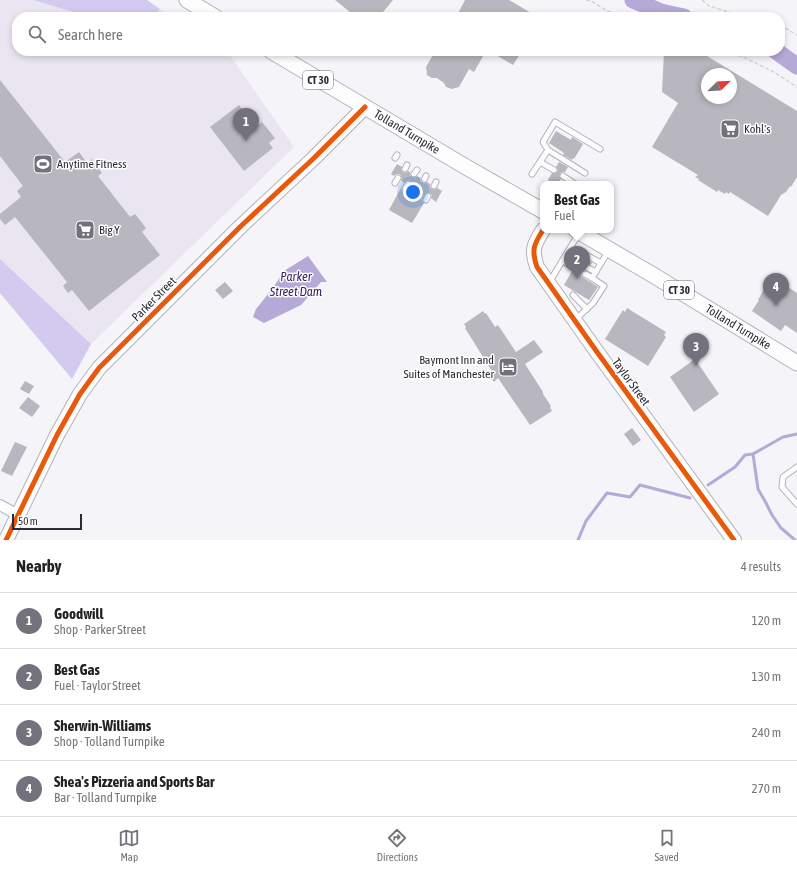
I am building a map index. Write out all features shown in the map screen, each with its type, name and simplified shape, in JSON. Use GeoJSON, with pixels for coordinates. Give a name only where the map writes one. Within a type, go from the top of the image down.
{"type":"FeatureCollection","features":[{"type":"Feature","properties":{"kind":"main road"},"geometry":{"type":"LineString","coordinates":[[188,0],[207,12]]}},
{"type":"Feature","properties":{"kind":"main road","name":"Tolland Turnpike"},"geometry":{"type":"LineString","coordinates":[[279,56],[540,209]]}},
{"type":"Feature","properties":{"kind":"main road","name":"Tolland Turnpike"},"geometry":{"type":"LineString","coordinates":[[581,233],[732,322],[797,364]]}},
{"type":"Feature","properties":{"kind":"street","name":"Parker Street"},"geometry":{"type":"LineString","coordinates":[[6,540],[57,436],[80,394],[99,368],[241,226],[314,158],[365,107]]}},
{"type":"Feature","properties":{"kind":"street","name":"Taylor Street"},"geometry":{"type":"LineString","coordinates":[[541,233],[535,244],[534,256],[537,267],[734,540]]}},
{"type":"Feature","properties":{"kind":"street"},"geometry":{"type":"LineString","coordinates":[[0,505],[18,515]]}},
{"type":"Feature","properties":{"kind":"lane"},"geometry":{"type":"LineString","coordinates":[[585,173],[548,150],[543,142],[555,122],[600,149]]}},
{"type":"Feature","properties":{"kind":"lane"},"geometry":{"type":"LineString","coordinates":[[532,174],[548,150]]}},
{"type":"Feature","properties":{"kind":"lane"},"geometry":{"type":"LineString","coordinates":[[540,162],[554,170]]}},
{"type":"Feature","properties":{"kind":"lane"},"geometry":{"type":"LineString","coordinates":[[563,176],[571,181]]}},
{"type":"Feature","properties":{"kind":"lane"},"geometry":{"type":"LineString","coordinates":[[549,283],[571,248],[577,233]]}},
{"type":"Feature","properties":{"kind":"lane"},"geometry":{"type":"LineString","coordinates":[[571,248],[601,264]]}},
{"type":"Feature","properties":{"kind":"lane"},"geometry":{"type":"LineString","coordinates":[[592,278],[609,249]]}},
{"type":"Feature","properties":{"kind":"lane"},"geometry":{"type":"LineString","coordinates":[[566,255],[578,262]]}},
{"type":"Feature","properties":{"kind":"lane"},"geometry":{"type":"LineString","coordinates":[[563,261],[574,268]]}},
{"type":"Feature","properties":{"kind":"lane"},"geometry":{"type":"LineString","coordinates":[[588,268],[596,272]]}},
{"type":"Feature","properties":{"kind":"lane"},"geometry":{"type":"LineString","coordinates":[[574,320],[593,303],[604,286],[585,274]]}},
{"type":"Feature","properties":{"kind":"lane"},"geometry":{"type":"LineString","coordinates":[[573,295],[587,308]]}},
{"type":"Feature","properties":{"kind":"lane"},"geometry":{"type":"LineString","coordinates":[[797,467],[783,476],[782,487],[797,504]]}},
{"type":"Feature","properties":{"kind":"path"},"geometry":{"type":"LineString","coordinates":[[586,0],[591,1],[610,12]]}},
{"type":"Feature","properties":{"kind":"path"},"geometry":{"type":"LineString","coordinates":[[702,0],[709,6],[729,12]]}},
{"type":"Feature","properties":{"kind":"path"},"geometry":{"type":"LineString","coordinates":[[785,28],[797,35]]}},
{"type":"Feature","properties":{"kind":"path"},"geometry":{"type":"LineString","coordinates":[[740,56],[774,72],[797,87]]}},
{"type":"Feature","properties":{"kind":"shaded area"},"geometry":{"type":"Polygon","coordinates":[[[0,0],[33,0],[73,12],[12,12],[12,56],[230,56],[294,147],[91,344],[0,259],[0,0]]]}},
{"type":"Feature","properties":{"kind":"shaded area"},"geometry":{"type":"Polygon","coordinates":[[[33,0],[147,0],[160,9],[157,12],[73,12],[33,0]]]}},
{"type":"Feature","properties":{"kind":"shaded area"},"geometry":{"type":"Polygon","coordinates":[[[160,9],[165,12],[157,12],[160,9]]]}},
{"type":"Feature","properties":{"kind":"shaded area"},"geometry":{"type":"Polygon","coordinates":[[[0,259],[91,344],[72,379],[0,293],[0,259]]]}},
{"type":"Feature","properties":{"kind":"water","name":"Parker Street Dam"},"geometry":{"type":"Polygon","coordinates":[[[308,256],[327,282],[321,282],[301,305],[264,323],[253,317],[256,309],[273,288],[284,271],[308,256]]]}},
{"type":"Feature","properties":{"kind":"building"},"geometry":{"type":"Polygon","coordinates":[[[335,0],[393,0],[383,12],[350,12],[335,0]]]}},
{"type":"Feature","properties":{"kind":"building"},"geometry":{"type":"Polygon","coordinates":[[[465,0],[509,0],[529,12],[459,12],[465,0]]]}},
{"type":"Feature","properties":{"kind":"building"},"geometry":{"type":"Polygon","coordinates":[[[432,56],[483,56],[474,72],[469,69],[459,87],[452,89],[446,87],[444,83],[437,78],[432,78],[427,75],[426,67],[432,56]]]}},
{"type":"Feature","properties":{"kind":"building"},"geometry":{"type":"Polygon","coordinates":[[[498,56],[519,56],[513,65],[498,56]]]}},
{"type":"Feature","properties":{"kind":"building","name":"Kohl's"},"geometry":{"type":"Polygon","coordinates":[[[664,56],[707,56],[727,68],[701,68],[701,104],[737,104],[737,74],[797,111],[797,177],[791,187],[790,186],[786,192],[781,195],[768,216],[730,192],[729,194],[726,192],[725,194],[718,190],[717,192],[698,180],[699,179],[695,177],[698,175],[652,147],[678,103],[662,92],[664,56]]]}},
{"type":"Feature","properties":{"kind":"building","name":"Big Y"},"geometry":{"type":"Polygon","coordinates":[[[0,80],[65,162],[79,152],[87,163],[92,159],[102,173],[98,176],[130,217],[135,214],[146,228],[142,232],[160,255],[89,311],[72,290],[68,293],[63,286],[67,282],[15,217],[5,225],[0,219],[0,214],[21,197],[17,191],[23,186],[0,156],[0,80]]]}},
{"type":"Feature","properties":{"kind":"building"},"geometry":{"type":"Polygon","coordinates":[[[239,105],[256,127],[262,122],[275,138],[269,143],[273,148],[244,171],[210,127],[239,105]]]}},
{"type":"Feature","properties":{"kind":"building"},"geometry":{"type":"Polygon","coordinates":[[[556,131],[571,140],[572,137],[583,144],[574,159],[573,158],[572,160],[563,155],[564,153],[549,143],[556,131]]]}},
{"type":"Feature","properties":{"kind":"building"},"geometry":{"type":"Polygon","coordinates":[[[559,162],[568,167],[565,172],[560,174],[560,181],[550,181],[548,180],[552,173],[557,172],[558,170],[556,167],[559,162]]]}},
{"type":"Feature","properties":{"kind":"building"},"geometry":{"type":"Polygon","coordinates":[[[397,164],[402,167],[401,170],[403,172],[406,173],[408,171],[412,177],[415,178],[417,176],[420,178],[422,183],[425,184],[427,182],[430,184],[432,189],[435,190],[437,188],[442,191],[436,202],[431,198],[432,195],[430,193],[426,193],[422,200],[424,203],[412,223],[389,210],[401,188],[402,191],[406,192],[412,185],[409,180],[404,183],[401,180],[402,178],[400,174],[396,174],[394,176],[391,174],[397,164]],[[419,186],[415,187],[411,195],[413,197],[417,197],[421,192],[421,188],[419,186]]]}},
{"type":"Feature","properties":{"kind":"building"},"geometry":{"type":"Polygon","coordinates":[[[581,257],[592,263],[585,266],[585,270],[582,272],[581,276],[598,287],[589,300],[564,285],[572,271],[575,272],[578,270],[577,266],[581,263],[579,259],[581,257]]]}},
{"type":"Feature","properties":{"kind":"building"},"geometry":{"type":"Polygon","coordinates":[[[771,276],[797,293],[797,333],[785,325],[781,331],[752,311],[771,276]]]}},
{"type":"Feature","properties":{"kind":"building"},"geometry":{"type":"Polygon","coordinates":[[[225,282],[233,291],[223,299],[215,290],[225,282]]]}},
{"type":"Feature","properties":{"kind":"building"},"geometry":{"type":"Polygon","coordinates":[[[627,308],[666,332],[664,335],[666,337],[648,366],[605,339],[623,310],[625,312],[627,308]]]}},
{"type":"Feature","properties":{"kind":"building","name":"Baymont Inn and Suites of Manchester"},"geometry":{"type":"Polygon","coordinates":[[[483,311],[495,327],[498,325],[516,352],[534,340],[543,352],[525,364],[543,392],[551,406],[552,411],[530,425],[498,378],[494,382],[489,375],[493,373],[465,328],[466,327],[464,324],[483,311]]]}},
{"type":"Feature","properties":{"kind":"building"},"geometry":{"type":"Polygon","coordinates":[[[695,359],[719,394],[694,412],[670,377],[695,359]]]}},
{"type":"Feature","properties":{"kind":"building"},"geometry":{"type":"Polygon","coordinates":[[[25,381],[34,386],[29,394],[20,389],[25,381]]]}},
{"type":"Feature","properties":{"kind":"building"},"geometry":{"type":"Polygon","coordinates":[[[28,397],[40,406],[32,417],[19,408],[28,397]]]}},
{"type":"Feature","properties":{"kind":"building"},"geometry":{"type":"Polygon","coordinates":[[[632,428],[641,440],[633,446],[624,434],[632,428]]]}},
{"type":"Feature","properties":{"kind":"building"},"geometry":{"type":"Polygon","coordinates":[[[15,442],[27,447],[12,476],[1,471],[15,442]]]}},
{"type":"Feature","properties":{"kind":"waterway"},"geometry":{"type":"LineString","coordinates":[[633,0],[661,12]]}},
{"type":"Feature","properties":{"kind":"waterway"},"geometry":{"type":"LineString","coordinates":[[783,56],[797,66]]}},
{"type":"Feature","properties":{"kind":"waterway"},"geometry":{"type":"LineString","coordinates":[[795,540],[781,528],[758,489],[753,454],[783,437],[797,434]]}},
{"type":"Feature","properties":{"kind":"waterway"},"geometry":{"type":"LineString","coordinates":[[708,485],[735,467],[745,455],[753,454]]}},
{"type":"Feature","properties":{"kind":"waterway"},"geometry":{"type":"LineString","coordinates":[[578,540],[586,521],[607,493],[630,497],[640,485],[690,498]]}},
{"type":"Feature","properties":{"kind":"cycle path"},"geometry":{"type":"LineString","coordinates":[[6,540],[57,435],[80,394],[99,368],[241,226],[314,158],[365,107]]}},
{"type":"Feature","properties":{"kind":"cycle path"},"geometry":{"type":"LineString","coordinates":[[541,233],[534,247],[534,256],[537,267],[734,540]]}},
{"type":"Feature","properties":{"kind":"place","name":"Kohl's"},"geometry":{"type":"Point","coordinates":[730,129]}},
{"type":"Feature","properties":{"kind":"place","name":"Goodwill"},"geometry":{"type":"Point","coordinates":[246,141]}},
{"type":"Feature","properties":{"kind":"place","name":"Anytime Fitness"},"geometry":{"type":"Point","coordinates":[43,164]}},
{"type":"Feature","properties":{"kind":"place","name":"Big Y"},"geometry":{"type":"Point","coordinates":[85,230]}},
{"type":"Feature","properties":{"kind":"place","name":"Best Gas"},"geometry":{"type":"Point","coordinates":[577,279]}},
{"type":"Feature","properties":{"kind":"place","name":"Shea's Pizzeria and Sports Bar"},"geometry":{"type":"Point","coordinates":[776,306]}},
{"type":"Feature","properties":{"kind":"place","name":"Sherwin-Williams"},"geometry":{"type":"Point","coordinates":[696,366]}},
{"type":"Feature","properties":{"kind":"place","name":"Baymont Inn and Suites of Manchester"},"geometry":{"type":"Point","coordinates":[508,367]}}]}
